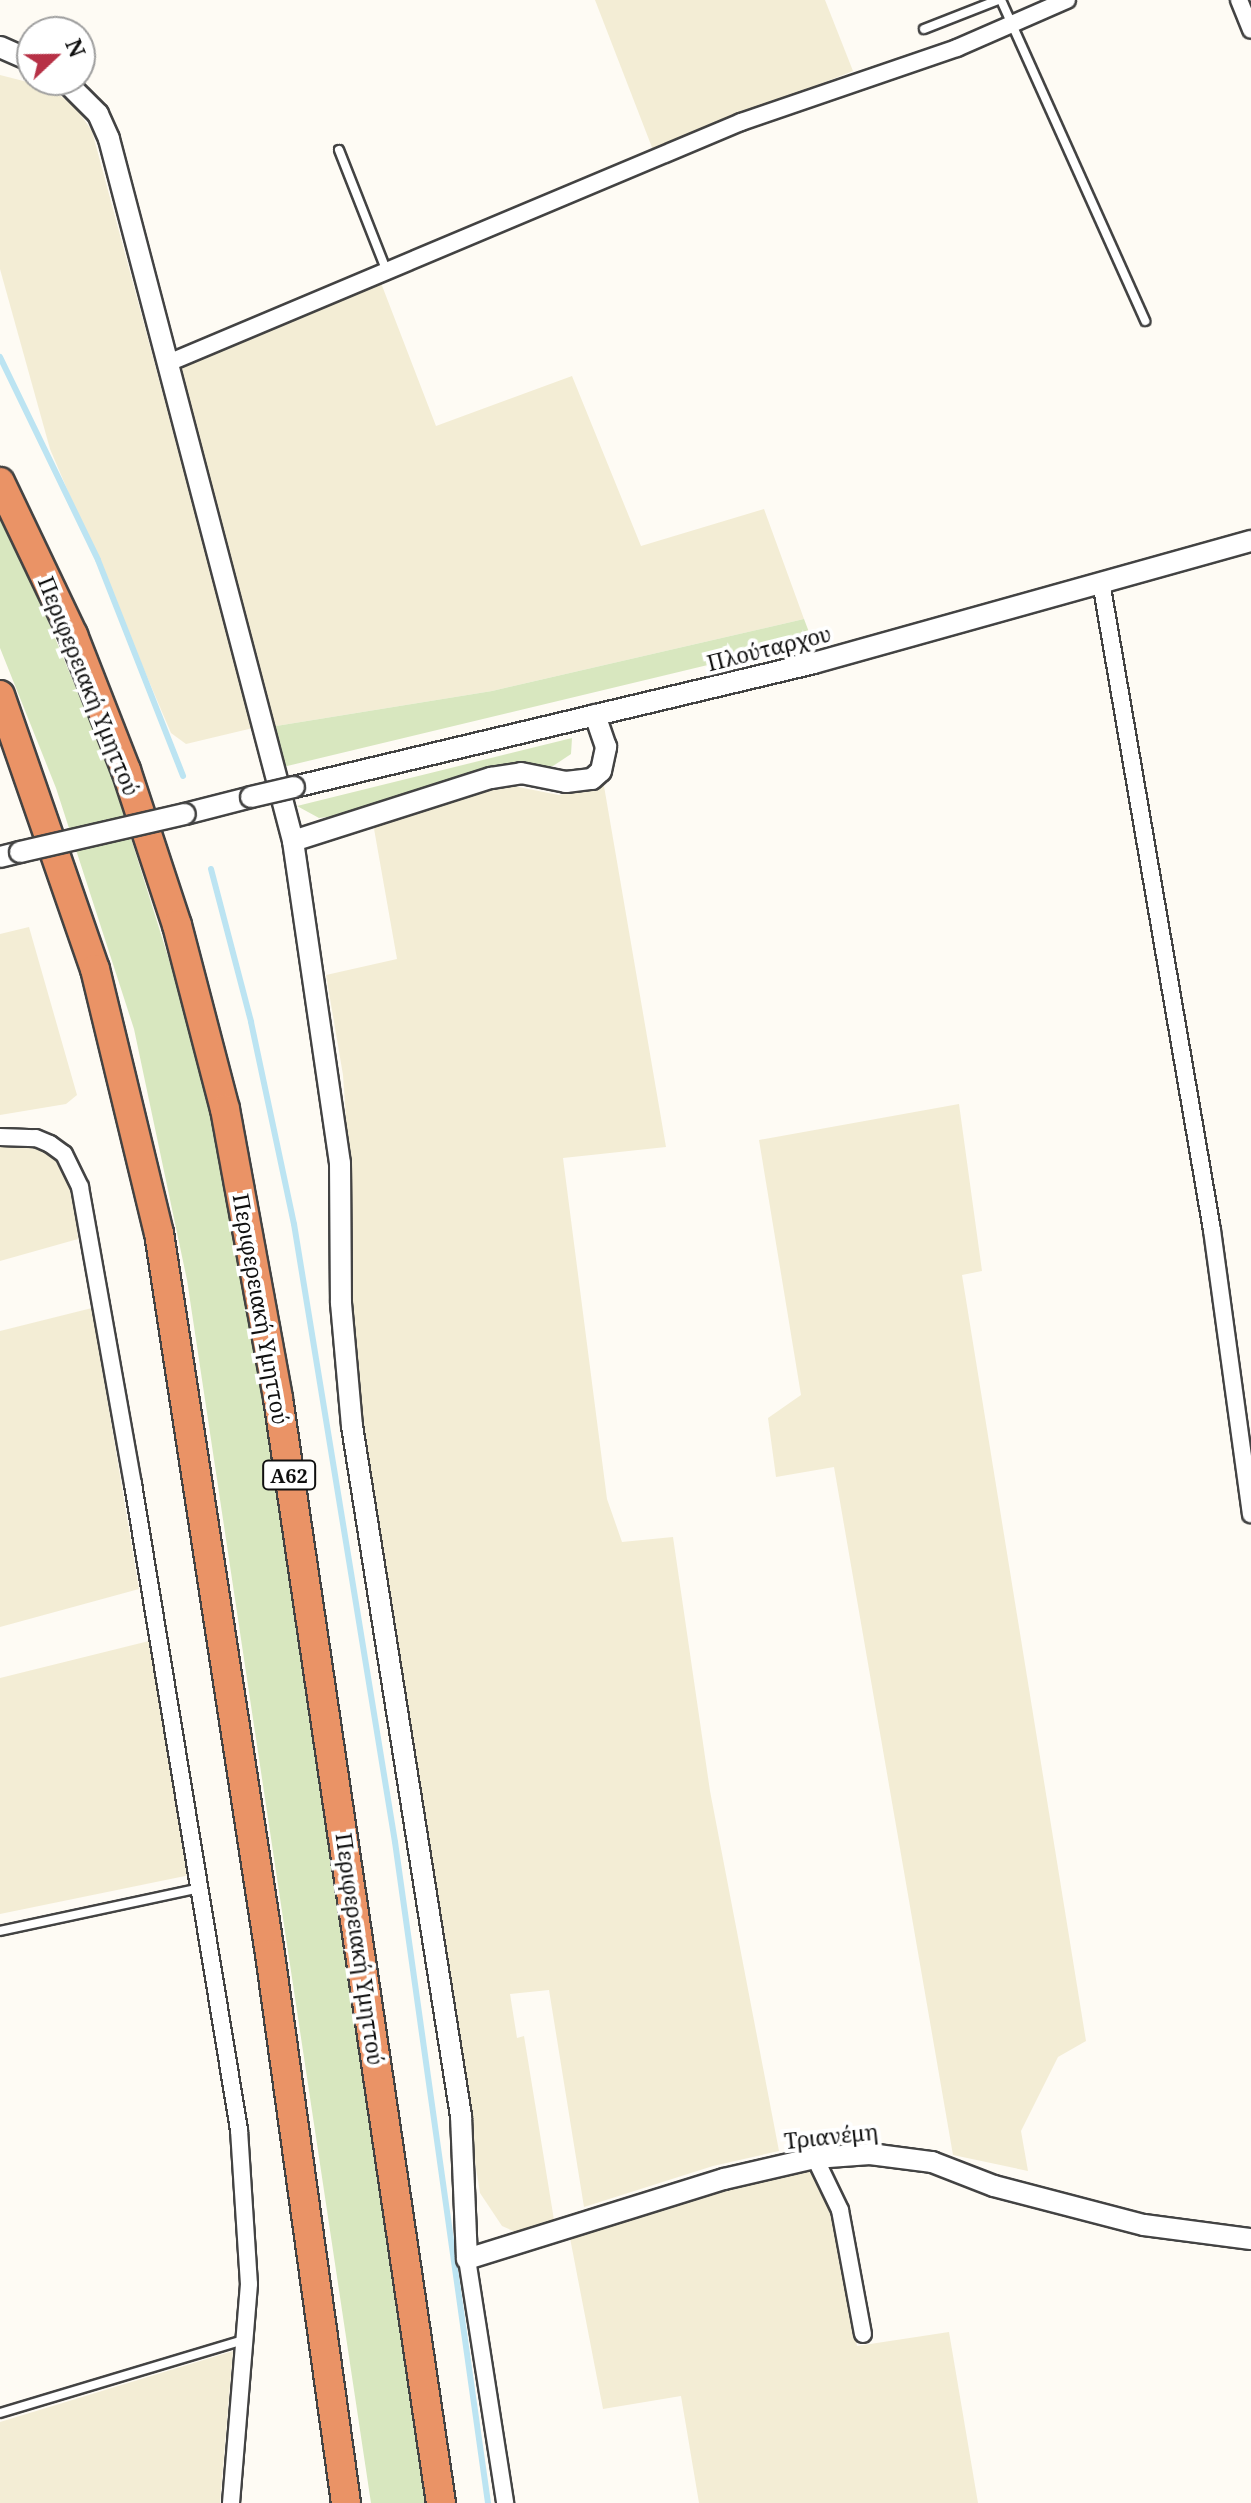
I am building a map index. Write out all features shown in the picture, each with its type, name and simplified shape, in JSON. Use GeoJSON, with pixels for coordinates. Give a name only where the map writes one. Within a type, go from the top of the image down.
{"type":"FeatureCollection","features":[{"type":"Feature","properties":{"kind":"highway","name":"Περιφερειακή Υμηττού"},"geometry":{"type":"LineString","coordinates":[[0,482],[73,635],[126,770],[177,925],[225,1109],[278,1398],[441,2503]]}},
{"type":"Feature","properties":{"kind":"highway"},"geometry":{"type":"LineString","coordinates":[[0,695],[95,969],[159,1233],[270,1954],[346,2503]]}},
{"type":"Feature","properties":{"kind":"street"},"geometry":{"type":"LineString","coordinates":[[168,363],[741,122],[1012,24],[1067,0]]}},
{"type":"Feature","properties":{"kind":"street"},"geometry":{"type":"LineString","coordinates":[[1239,0],[1251,30]]}},
{"type":"Feature","properties":{"kind":"street"},"geometry":{"type":"LineString","coordinates":[[80,96],[98,114],[109,139],[293,841],[340,1163],[341,1303],[352,1426],[461,2116],[467,2259],[505,2503]]}},
{"type":"Feature","properties":{"kind":"street","name":"Πλούταρχου"},"geometry":{"type":"LineString","coordinates":[[10,854],[814,663],[1251,541]]}},
{"type":"Feature","properties":{"kind":"street"},"geometry":{"type":"LineString","coordinates":[[1101,582],[1212,1230],[1251,1514]]}},
{"type":"Feature","properties":{"kind":"street"},"geometry":{"type":"LineString","coordinates":[[293,841],[491,778],[521,773],[566,782],[592,779],[601,771],[606,747],[595,715]]}},
{"type":"Feature","properties":{"kind":"street"},"geometry":{"type":"LineString","coordinates":[[0,1137],[36,1138],[50,1144],[64,1154],[80,1187],[201,1888],[239,2130],[250,2253],[231,2503]]}},
{"type":"Feature","properties":{"kind":"street","name":"Τριανέμη"},"geometry":{"type":"LineString","coordinates":[[467,2259],[670,2193],[815,2158],[899,2154],[994,2186],[1144,2225],[1251,2239]]}},
{"type":"Feature","properties":{"kind":"street"},"geometry":{"type":"LineString","coordinates":[[815,2158],[840,2210],[863,2334]]}},
{"type":"Feature","properties":{"kind":"lane"},"geometry":{"type":"LineString","coordinates":[[924,29],[999,0],[1145,321]]}},
{"type":"Feature","properties":{"kind":"lane"},"geometry":{"type":"LineString","coordinates":[[339,150],[388,273]]}},
{"type":"Feature","properties":{"kind":"lane"},"geometry":{"type":"LineString","coordinates":[[0,1931],[201,1888]]}},
{"type":"Feature","properties":{"kind":"lane"},"geometry":{"type":"LineString","coordinates":[[0,2413],[245,2340]]}},
{"type":"Feature","properties":{"kind":"shaded area"},"geometry":{"type":"Polygon","coordinates":[[[595,0],[825,0],[853,71],[653,150],[595,0]]]}},
{"type":"Feature","properties":{"kind":"shaded area"},"geometry":{"type":"Polygon","coordinates":[[[0,75],[16,79],[16,96],[61,96],[76,108],[92,131],[253,728],[186,744],[171,733],[50,449],[0,269],[0,75]]]}},
{"type":"Feature","properties":{"kind":"shaded area"},"geometry":{"type":"Polygon","coordinates":[[[381,283],[436,426],[572,376],[641,546],[764,509],[804,619],[492,691],[270,727],[176,365],[381,283]]]}},
{"type":"Feature","properties":{"kind":"shaded area"},"geometry":{"type":"Polygon","coordinates":[[[508,785],[559,795],[604,786],[666,1147],[563,1158],[607,1499],[622,1542],[673,1537],[710,1791],[779,2151],[713,2166],[584,2207],[549,1990],[510,1994],[517,2038],[524,2036],[554,2220],[518,2233],[502,2226],[480,2193],[368,1488],[350,1337],[350,1176],[343,1075],[326,975],[397,959],[373,823],[508,785]]]}},
{"type":"Feature","properties":{"kind":"shaded area"},"geometry":{"type":"Polygon","coordinates":[[[29,927],[77,1095],[66,1104],[0,1115],[0,934],[29,927]]]}},
{"type":"Feature","properties":{"kind":"shaded area"},"geometry":{"type":"Polygon","coordinates":[[[959,1104],[982,1271],[962,1275],[1086,2041],[1058,2057],[1021,2131],[1028,2171],[953,2155],[834,1467],[776,1477],[768,1418],[801,1395],[759,1140],[959,1104]]]}},
{"type":"Feature","properties":{"kind":"shaded area"},"geometry":{"type":"Polygon","coordinates":[[[0,1144],[37,1145],[64,1164],[73,1192],[78,1239],[0,1261],[0,1144]]]}},
{"type":"Feature","properties":{"kind":"shaded area"},"geometry":{"type":"Polygon","coordinates":[[[92,1308],[139,1589],[0,1627],[0,1331],[92,1308]]]}},
{"type":"Feature","properties":{"kind":"shaded area"},"geometry":{"type":"Polygon","coordinates":[[[149,1641],[190,1875],[0,1914],[0,1678],[149,1641]]]}},
{"type":"Feature","properties":{"kind":"shaded area"},"geometry":{"type":"Polygon","coordinates":[[[815,2167],[831,2198],[857,2346],[949,2332],[978,2503],[699,2503],[681,2396],[603,2409],[570,2238],[718,2189],[815,2167]]]}},
{"type":"Feature","properties":{"kind":"shaded area"},"geometry":{"type":"Polygon","coordinates":[[[233,2351],[220,2503],[0,2503],[0,2422],[233,2351]]]}},
{"type":"Feature","properties":{"kind":"green space"},"geometry":{"type":"Polygon","coordinates":[[[0,506],[108,765],[186,1014],[217,1142],[264,1398],[427,2503],[371,2503],[187,1280],[134,1029],[56,788],[0,648],[0,506]]]}},
{"type":"Feature","properties":{"kind":"green space"},"geometry":{"type":"Polygon","coordinates":[[[804,619],[812,640],[283,767],[270,727],[492,691],[804,619]]]}},
{"type":"Feature","properties":{"kind":"green space"},"geometry":{"type":"Polygon","coordinates":[[[572,738],[571,754],[553,766],[490,768],[336,816],[319,818],[297,806],[572,738]]]}},
{"type":"Feature","properties":{"kind":"waterway"},"geometry":{"type":"LineString","coordinates":[[0,357],[98,560],[183,776]]}},
{"type":"Feature","properties":{"kind":"waterway"},"geometry":{"type":"LineString","coordinates":[[211,869],[251,1022],[294,1224],[395,1842],[488,2503]]}}]}
